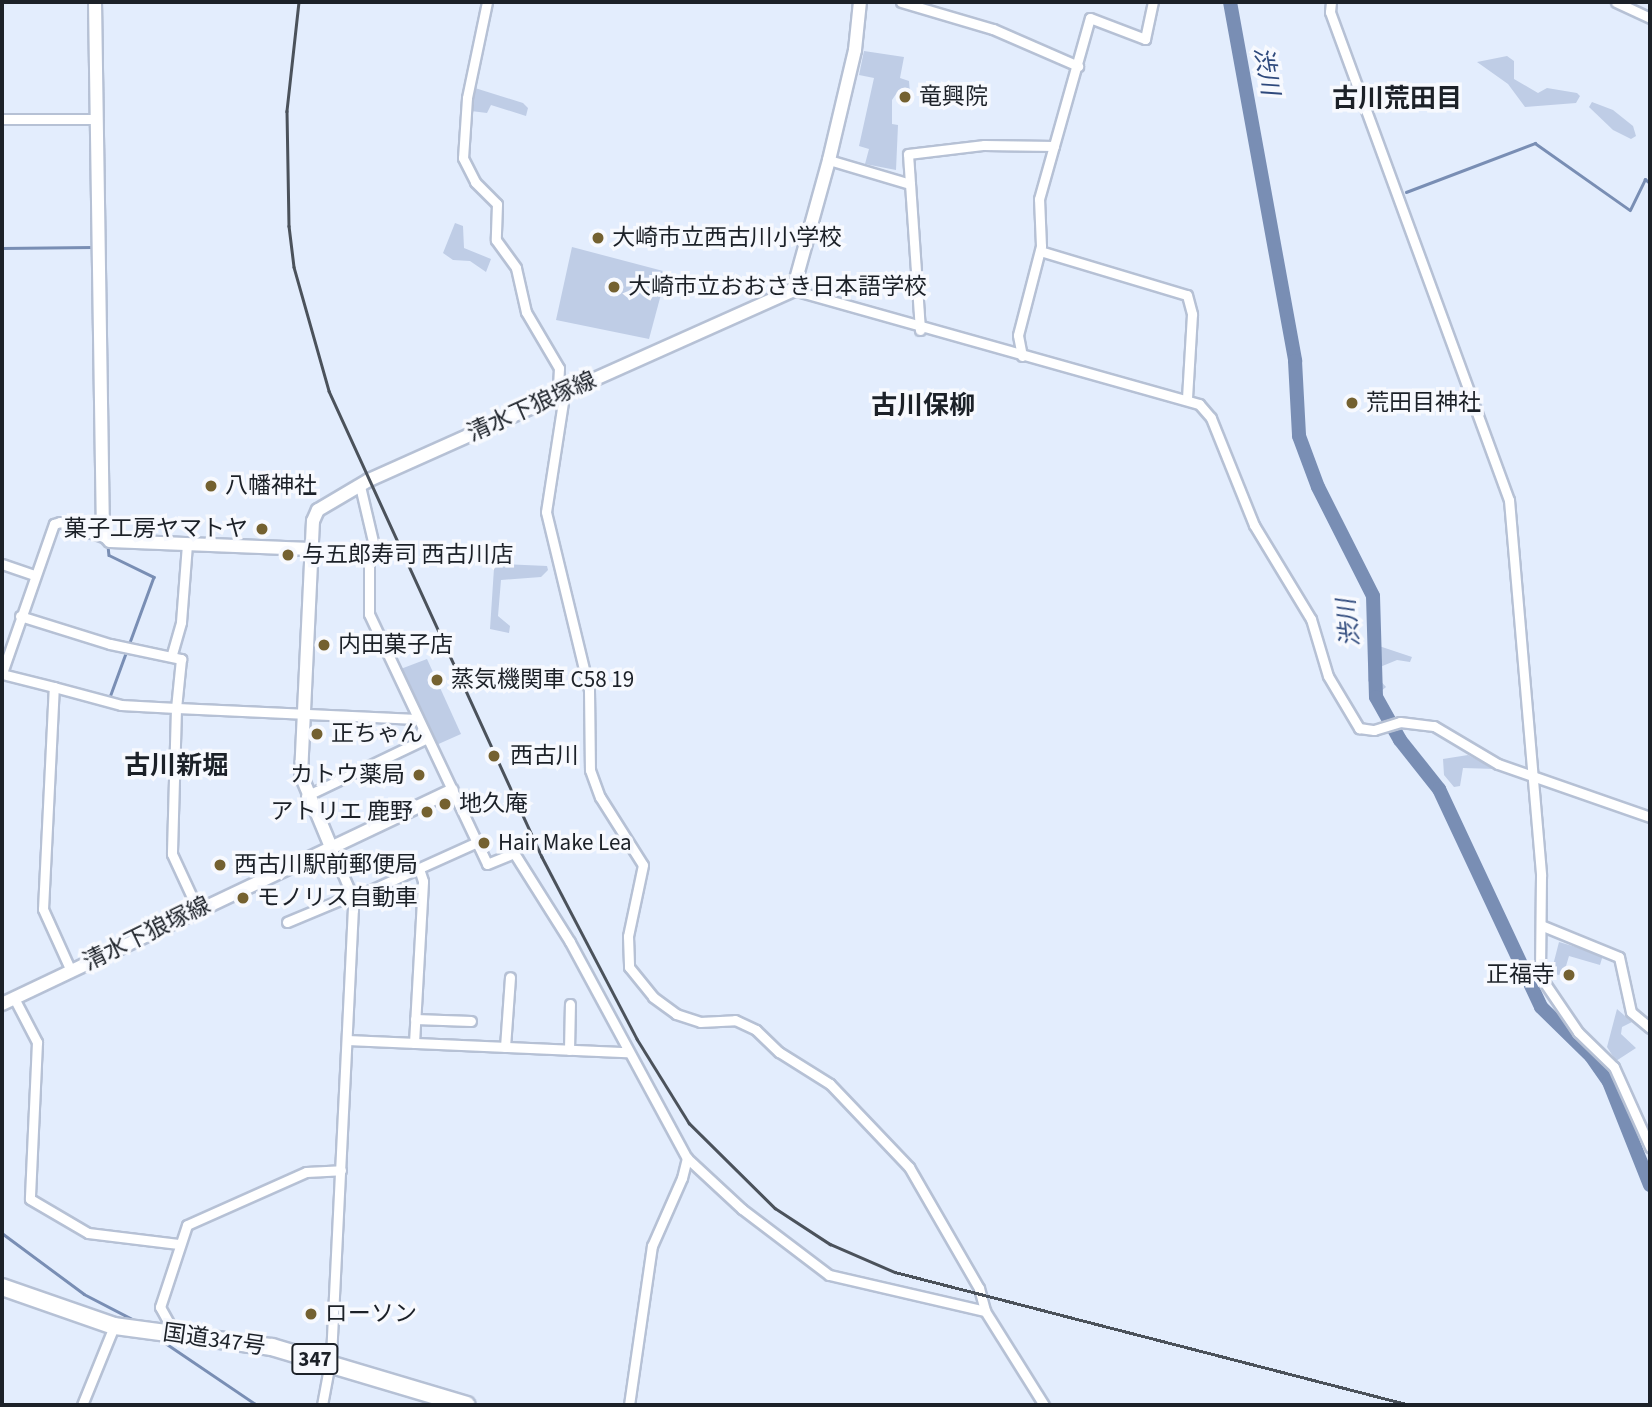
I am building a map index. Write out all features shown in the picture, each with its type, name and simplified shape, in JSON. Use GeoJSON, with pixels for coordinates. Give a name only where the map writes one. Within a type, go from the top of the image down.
{"type":"FeatureCollection","features":[{"type":"Feature","properties":{"kind":"highway","name":"国道347号"},"geometry":{"type":"LineString","coordinates":[[2,1287],[114,1326],[272,1347],[467,1405]]}},
{"type":"Feature","properties":{"kind":"main road"},"geometry":{"type":"LineString","coordinates":[[95,2],[106,538],[311,549]]}},
{"type":"Feature","properties":{"kind":"main road"},"geometry":{"type":"LineString","coordinates":[[793,290],[830,160],[855,50],[860,2]]}},
{"type":"Feature","properties":{"kind":"main road","name":"清水下狼塚線"},"geometry":{"type":"LineString","coordinates":[[331,847],[306,796],[301,775],[311,549],[318,510],[359,486],[793,290]]}},
{"type":"Feature","properties":{"kind":"main road","name":"清水下狼塚線"},"geometry":{"type":"LineString","coordinates":[[2,1004],[452,790]]}},
{"type":"Feature","properties":{"kind":"street"},"geometry":{"type":"LineString","coordinates":[[486,2],[467,98],[463,158],[475,182],[497,204],[496,240],[516,268],[526,313],[557,360],[558,390],[563,393],[547,512],[589,690],[590,770],[600,797],[643,865],[628,936],[629,967],[653,997],[676,1014],[700,1022],[735,1020],[746,1024],[830,1084],[914,1174],[979,1288],[985,1311],[1044,1405]]}},
{"type":"Feature","properties":{"kind":"street"},"geometry":{"type":"LineString","coordinates":[[901,2],[993,29],[1078,66]]}},
{"type":"Feature","properties":{"kind":"street"},"geometry":{"type":"LineString","coordinates":[[1023,356],[1018,335],[1040,251],[1039,199],[1090,18],[1145,39],[1153,2]]}},
{"type":"Feature","properties":{"kind":"street"},"geometry":{"type":"LineString","coordinates":[[1331,2],[1331,12],[1508,500],[1524,657],[1529,776],[1543,926],[1538,959],[1546,990],[1578,1032],[1614,1068],[1650,1147]]}},
{"type":"Feature","properties":{"kind":"street"},"geometry":{"type":"LineString","coordinates":[[1616,2],[1650,18]]}},
{"type":"Feature","properties":{"kind":"street"},"geometry":{"type":"LineString","coordinates":[[2,119],[97,119]]}},
{"type":"Feature","properties":{"kind":"street"},"geometry":{"type":"LineString","coordinates":[[920,330],[908,154],[984,145],[1054,146]]}},
{"type":"Feature","properties":{"kind":"street"},"geometry":{"type":"LineString","coordinates":[[830,160],[911,184]]}},
{"type":"Feature","properties":{"kind":"street"},"geometry":{"type":"LineString","coordinates":[[1040,251],[1186,295],[1192,314],[1187,399]]}},
{"type":"Feature","properties":{"kind":"street"},"geometry":{"type":"LineString","coordinates":[[793,290],[920,330],[1199,404],[1211,418],[1254,525],[1311,619],[1328,676],[1359,728],[1374,730],[1400,722],[1433,726],[1479,755],[1529,776],[1650,817]]}},
{"type":"Feature","properties":{"kind":"street"},"geometry":{"type":"LineString","coordinates":[[359,486],[367,503],[375,550],[372,555],[367,607],[487,864],[514,853],[570,942],[627,1052],[687,1158],[743,1209],[829,1275],[985,1311]]}},
{"type":"Feature","properties":{"kind":"street"},"geometry":{"type":"LineString","coordinates":[[106,538],[56,522],[34,575],[2,674],[121,705],[418,719]]}},
{"type":"Feature","properties":{"kind":"street"},"geometry":{"type":"LineString","coordinates":[[172,654],[181,622],[187,544]]}},
{"type":"Feature","properties":{"kind":"street"},"geometry":{"type":"LineString","coordinates":[[311,549],[372,555]]}},
{"type":"Feature","properties":{"kind":"street"},"geometry":{"type":"LineString","coordinates":[[2,564],[34,575]]}},
{"type":"Feature","properties":{"kind":"street"},"geometry":{"type":"LineString","coordinates":[[20,616],[128,648],[172,654],[181,659],[176,708],[172,854],[198,910]]}},
{"type":"Feature","properties":{"kind":"street"},"geometry":{"type":"LineString","coordinates":[[54,687],[43,909],[71,971]]}},
{"type":"Feature","properties":{"kind":"street"},"geometry":{"type":"LineString","coordinates":[[306,796],[427,738]]}},
{"type":"Feature","properties":{"kind":"street"},"geometry":{"type":"LineString","coordinates":[[287,922],[419,869],[477,842]]}},
{"type":"Feature","properties":{"kind":"street"},"geometry":{"type":"LineString","coordinates":[[322,1405],[328,1362],[341,1170],[352,897],[331,847]]}},
{"type":"Feature","properties":{"kind":"street"},"geometry":{"type":"LineString","coordinates":[[414,1043],[423,880],[419,869]]}},
{"type":"Feature","properties":{"kind":"street"},"geometry":{"type":"LineString","coordinates":[[1543,926],[1619,957],[1631,1012],[1650,1028]]}},
{"type":"Feature","properties":{"kind":"street"},"geometry":{"type":"LineString","coordinates":[[505,1047],[510,977]]}},
{"type":"Feature","properties":{"kind":"street"},"geometry":{"type":"LineString","coordinates":[[14,998],[37,1042],[30,1199],[88,1233],[178,1244]]}},
{"type":"Feature","properties":{"kind":"street"},"geometry":{"type":"LineString","coordinates":[[569,1050],[570,1004]]}},
{"type":"Feature","properties":{"kind":"street"},"geometry":{"type":"LineString","coordinates":[[415,1019],[471,1021]]}},
{"type":"Feature","properties":{"kind":"street"},"geometry":{"type":"LineString","coordinates":[[346,1040],[627,1052]]}},
{"type":"Feature","properties":{"kind":"street"},"geometry":{"type":"LineString","coordinates":[[629,1405],[652,1245],[682,1178],[687,1158]]}},
{"type":"Feature","properties":{"kind":"street"},"geometry":{"type":"LineString","coordinates":[[167,1333],[160,1307],[178,1244],[187,1225],[222,1206],[306,1172],[341,1170]]}},
{"type":"Feature","properties":{"kind":"street"},"geometry":{"type":"LineString","coordinates":[[82,1405],[114,1326]]}},
{"type":"Feature","properties":{"kind":"shaded area"},"geometry":{"type":"Polygon","coordinates":[[[864,51],[904,57],[900,78],[909,81],[910,94],[896,94],[892,100],[892,124],[898,125],[896,170],[865,164],[869,149],[859,146],[874,78],[859,75],[864,51]]]}},
{"type":"Feature","properties":{"kind":"shaded area"},"geometry":{"type":"Polygon","coordinates":[[[1507,56],[1514,61],[1514,79],[1538,93],[1547,88],[1577,93],[1580,96],[1576,103],[1525,107],[1508,84],[1477,62],[1507,56]]]}},
{"type":"Feature","properties":{"kind":"shaded area"},"geometry":{"type":"Polygon","coordinates":[[[475,88],[523,103],[528,108],[526,116],[491,105],[487,113],[471,111],[475,88]]]}},
{"type":"Feature","properties":{"kind":"shaded area"},"geometry":{"type":"Polygon","coordinates":[[[1592,102],[1613,110],[1633,126],[1636,136],[1631,139],[1613,130],[1589,107],[1592,102]]]}},
{"type":"Feature","properties":{"kind":"shaded area"},"geometry":{"type":"Polygon","coordinates":[[[455,223],[463,226],[464,248],[491,259],[486,272],[470,261],[453,260],[443,253],[455,223]]]}},
{"type":"Feature","properties":{"kind":"shaded area"},"geometry":{"type":"Polygon","coordinates":[[[572,247],[667,272],[649,339],[556,320],[572,247]]]}},
{"type":"Feature","properties":{"kind":"shaded area"},"geometry":{"type":"Polygon","coordinates":[[[505,564],[547,566],[548,570],[541,577],[501,580],[498,616],[510,626],[509,633],[490,629],[494,568],[505,564]]]}},
{"type":"Feature","properties":{"kind":"shaded area"},"geometry":{"type":"Polygon","coordinates":[[[1376,645],[1412,657],[1410,662],[1397,660],[1380,667],[1378,678],[1386,687],[1380,692],[1368,681],[1369,652],[1376,645]]]}},
{"type":"Feature","properties":{"kind":"shaded area"},"geometry":{"type":"Polygon","coordinates":[[[427,659],[461,734],[434,746],[398,670],[427,659]]]}},
{"type":"Feature","properties":{"kind":"shaded area"},"geometry":{"type":"Polygon","coordinates":[[[1468,755],[1496,769],[1463,768],[1460,786],[1454,787],[1444,775],[1443,759],[1468,755]]]}},
{"type":"Feature","properties":{"kind":"shaded area"},"geometry":{"type":"Polygon","coordinates":[[[1559,942],[1603,955],[1600,965],[1569,956],[1563,976],[1551,973],[1559,942]]]}},
{"type":"Feature","properties":{"kind":"shaded area"},"geometry":{"type":"Polygon","coordinates":[[[1617,1009],[1632,1022],[1622,1027],[1621,1034],[1636,1048],[1616,1061],[1607,1047],[1617,1009]]]}},
{"type":"Feature","properties":{"kind":"waterway","name":"渋川"},"geometry":{"type":"LineString","coordinates":[[1230,2],[1295,361],[1299,436],[1318,487],[1373,596],[1376,697],[1400,740],[1439,789],[1541,1007],[1591,1056],[1609,1082],[1650,1185]]}},
{"type":"Feature","properties":{"kind":"waterway"},"geometry":{"type":"LineString","coordinates":[[1406,192],[1535,143],[1630,210],[1645,179],[1650,183]]}},
{"type":"Feature","properties":{"kind":"waterway"},"geometry":{"type":"LineString","coordinates":[[2,248],[93,247]]}},
{"type":"Feature","properties":{"kind":"waterway"},"geometry":{"type":"LineString","coordinates":[[108,546],[109,555],[154,577],[109,700]]}},
{"type":"Feature","properties":{"kind":"waterway"},"geometry":{"type":"LineString","coordinates":[[2,1233],[84,1294],[136,1321]]}},
{"type":"Feature","properties":{"kind":"waterway"},"geometry":{"type":"LineString","coordinates":[[161,1340],[257,1405]]}},
{"type":"Feature","properties":{"kind":"railway"},"geometry":{"type":"LineString","coordinates":[[299,2],[287,111],[289,226],[294,267],[329,391],[542,857],[637,1039],[689,1123],[775,1208],[830,1244],[895,1272],[1410,1405]]}},
{"type":"Feature","properties":{"kind":"place","name":"竜興院"},"geometry":{"type":"Point","coordinates":[905,97]}},
{"type":"Feature","properties":{"kind":"place","name":"大崎市立西古川小学校"},"geometry":{"type":"Point","coordinates":[598,238]}},
{"type":"Feature","properties":{"kind":"place","name":"大崎市立おおさき日本語学校"},"geometry":{"type":"Point","coordinates":[614,287]}},
{"type":"Feature","properties":{"kind":"place","name":"荒田目神社"},"geometry":{"type":"Point","coordinates":[1352,403]}},
{"type":"Feature","properties":{"kind":"place","name":"八幡神社"},"geometry":{"type":"Point","coordinates":[211,486]}},
{"type":"Feature","properties":{"kind":"place","name":"菓子工房ヤマトヤ"},"geometry":{"type":"Point","coordinates":[262,529]}},
{"type":"Feature","properties":{"kind":"place","name":"与五郎寿司 西古川店"},"geometry":{"type":"Point","coordinates":[288,555]}},
{"type":"Feature","properties":{"kind":"place","name":"内田菓子店"},"geometry":{"type":"Point","coordinates":[324,645]}},
{"type":"Feature","properties":{"kind":"place","name":"蒸気機関車 C58 19"},"geometry":{"type":"Point","coordinates":[437,680]}},
{"type":"Feature","properties":{"kind":"place","name":"正ちゃん"},"geometry":{"type":"Point","coordinates":[317,734]}},
{"type":"Feature","properties":{"kind":"place","name":"西古川"},"geometry":{"type":"Point","coordinates":[494,756]}},
{"type":"Feature","properties":{"kind":"place","name":"カトウ薬局"},"geometry":{"type":"Point","coordinates":[419,775]}},
{"type":"Feature","properties":{"kind":"place","name":"地久庵"},"geometry":{"type":"Point","coordinates":[445,804]}},
{"type":"Feature","properties":{"kind":"place","name":"アトリエ 鹿野"},"geometry":{"type":"Point","coordinates":[427,812]}},
{"type":"Feature","properties":{"kind":"place","name":"Hair Make Lea"},"geometry":{"type":"Point","coordinates":[484,843]}},
{"type":"Feature","properties":{"kind":"place","name":"西古川駅前郵便局"},"geometry":{"type":"Point","coordinates":[220,865]}},
{"type":"Feature","properties":{"kind":"place","name":"モノリス自動車"},"geometry":{"type":"Point","coordinates":[243,898]}},
{"type":"Feature","properties":{"kind":"place","name":"正福寺"},"geometry":{"type":"Point","coordinates":[1569,975]}},
{"type":"Feature","properties":{"kind":"place","name":"ローソン"},"geometry":{"type":"Point","coordinates":[311,1314]}},
{"type":"Feature","properties":{"kind":"district","name":"古川荒田目"},"geometry":{"type":"Point","coordinates":[1397,99]}},
{"type":"Feature","properties":{"kind":"district","name":"古川保柳"},"geometry":{"type":"Point","coordinates":[923,406]}},
{"type":"Feature","properties":{"kind":"district","name":"古川新堀"},"geometry":{"type":"Point","coordinates":[176,766]}}]}
